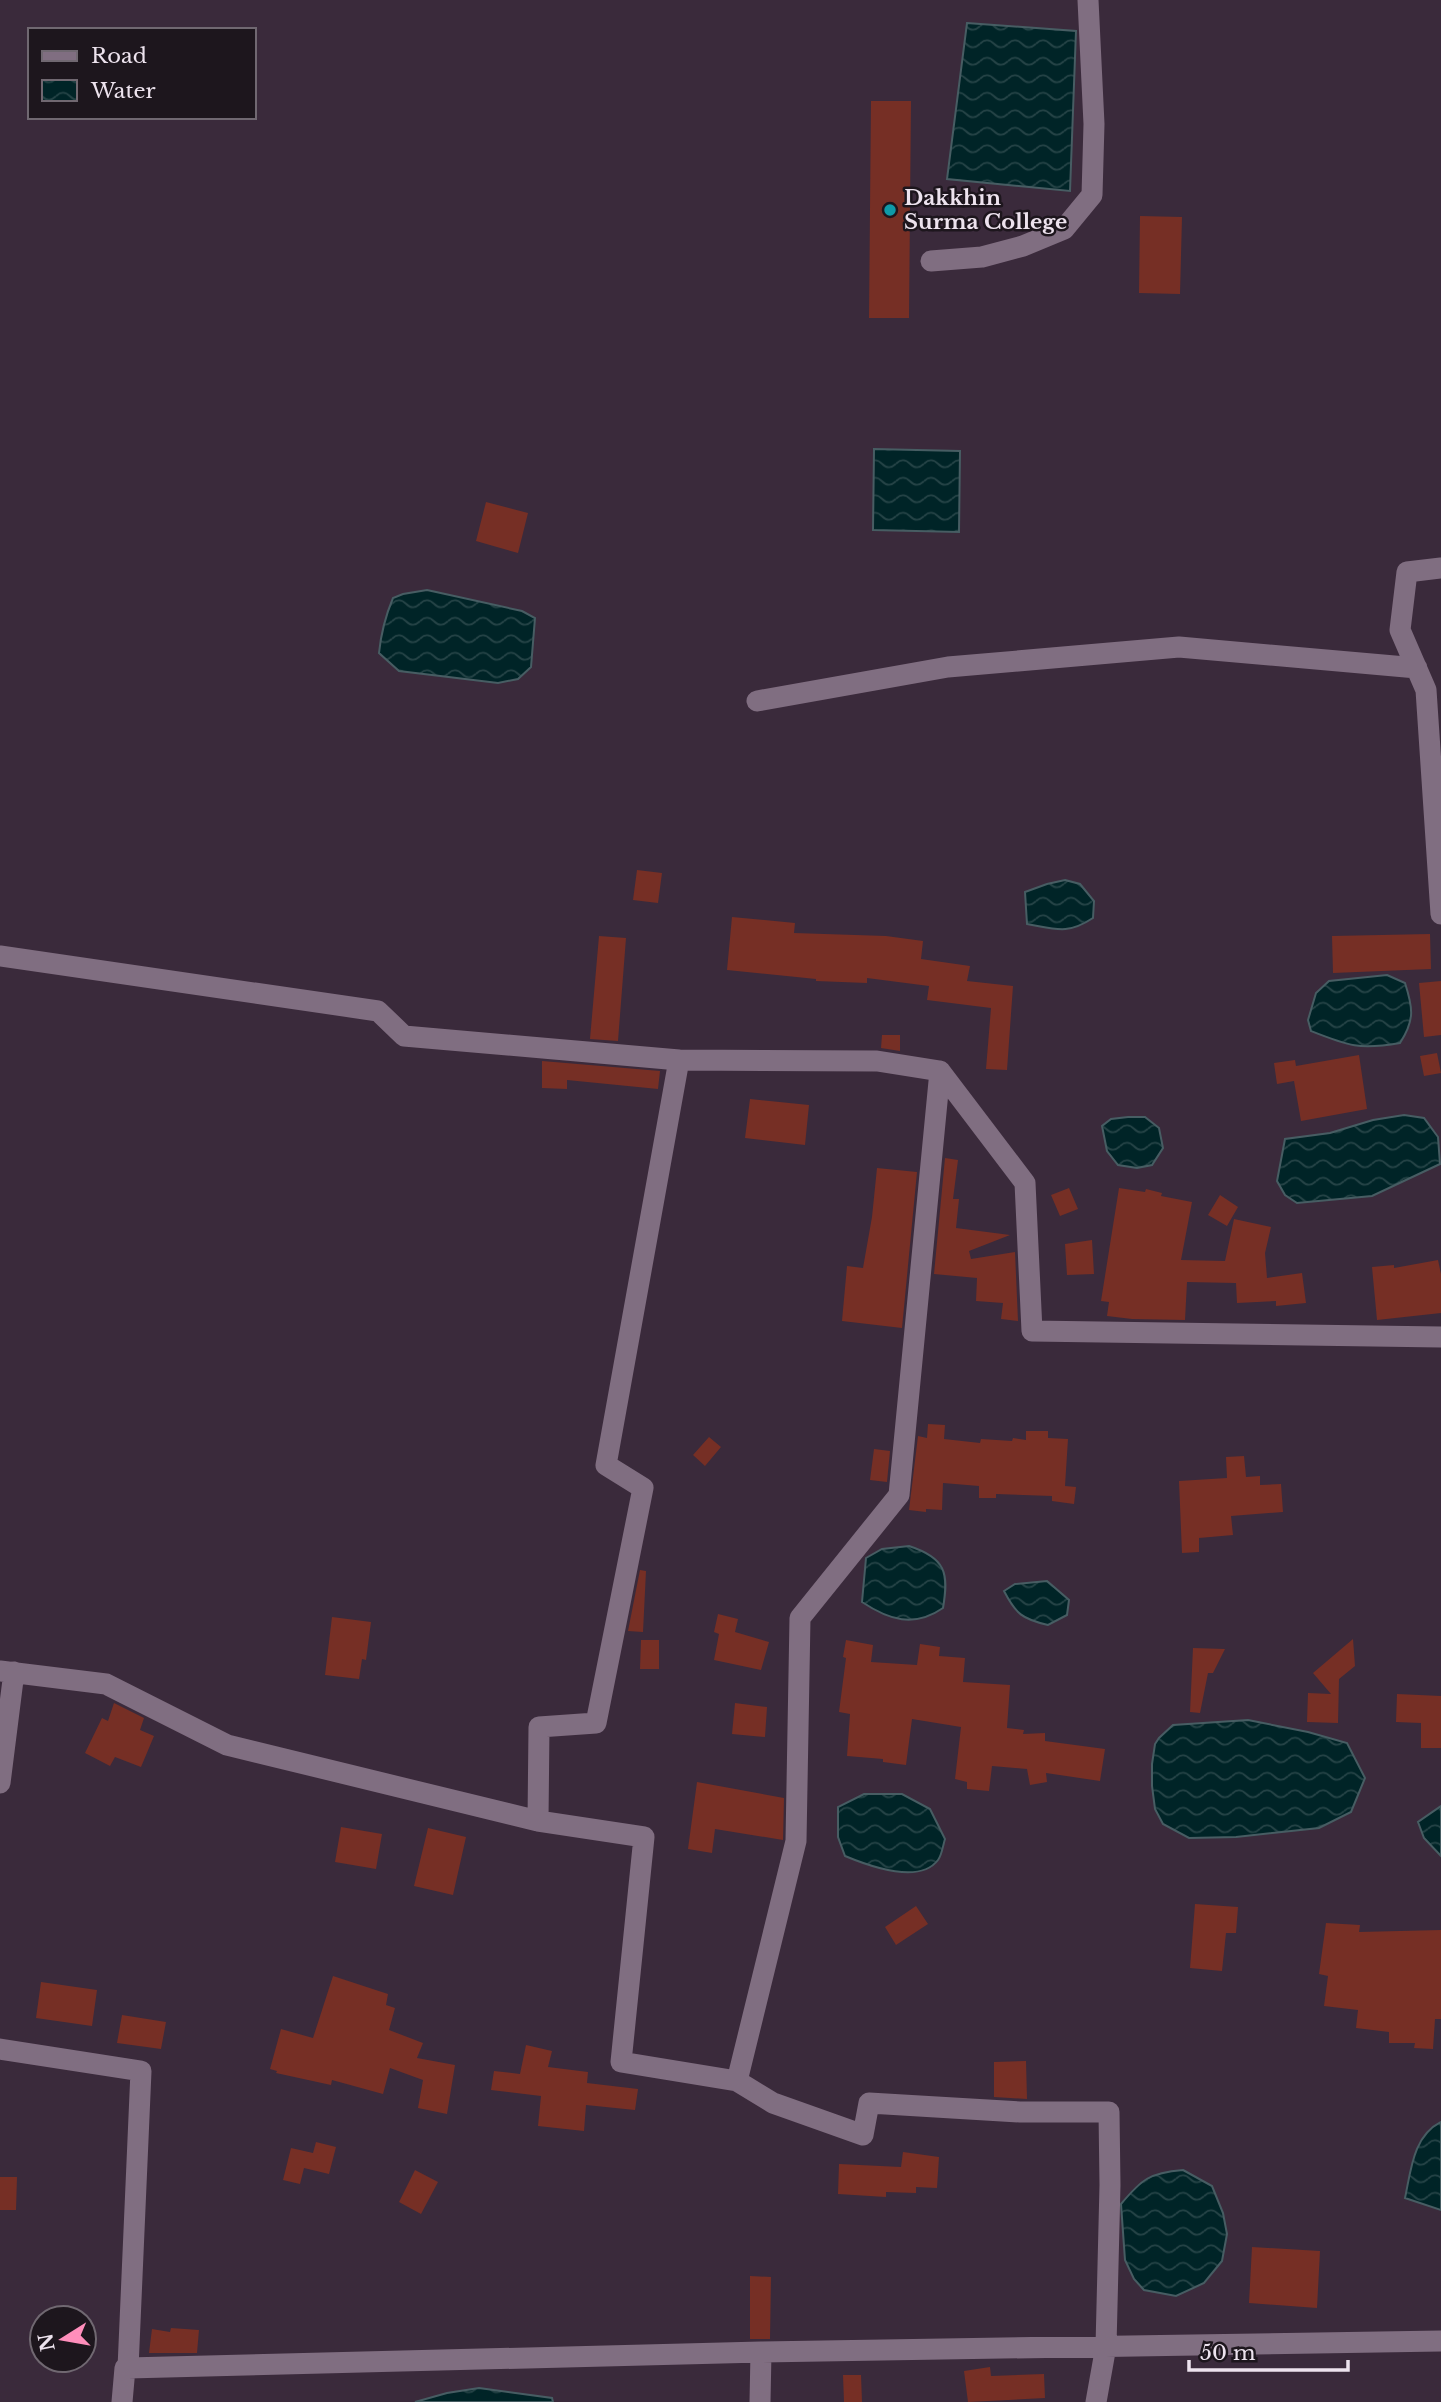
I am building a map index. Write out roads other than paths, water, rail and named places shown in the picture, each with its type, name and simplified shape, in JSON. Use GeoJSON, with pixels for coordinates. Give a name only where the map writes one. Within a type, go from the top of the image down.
{"type":"FeatureCollection","features":[{"type":"Feature","properties":{"kind":"street"},"geometry":{"type":"LineString","coordinates":[[931,261],[982,257],[1023,246],[1064,229],[1092,195],[1094,124],[1088,0]]}},
{"type":"Feature","properties":{"kind":"street"},"geometry":{"type":"LineString","coordinates":[[1441,568],[1407,572],[1400,630],[1426,690],[1441,914]]}},
{"type":"Feature","properties":{"kind":"street"},"geometry":{"type":"LineString","coordinates":[[757,701],[948,667],[1180,647],[1417,668]]}},
{"type":"Feature","properties":{"kind":"street"},"geometry":{"type":"LineString","coordinates":[[0,956],[378,1011],[404,1036],[680,1059],[877,1061],[940,1071],[1025,1183],[1032,1331],[1441,1337]]}},
{"type":"Feature","properties":{"kind":"street"},"geometry":{"type":"LineString","coordinates":[[538,1821],[539,1727],[596,1723],[643,1488],[606,1465],[680,1059]]}},
{"type":"Feature","properties":{"kind":"street"},"geometry":{"type":"LineString","coordinates":[[737,2081],[796,1841],[800,1618],[899,1495],[940,1071]]}},
{"type":"Feature","properties":{"kind":"street"},"geometry":{"type":"LineString","coordinates":[[0,1783],[7,1672],[106,1684],[227,1745],[538,1821],[644,1837],[621,2062],[737,2081],[773,2103],[863,2135],[869,2103],[1020,2112],[1109,2112],[1106,2346],[1096,2402]]}},
{"type":"Feature","properties":{"kind":"street"},"geometry":{"type":"LineString","coordinates":[[0,2049],[141,2071],[128,2368]]}},
{"type":"Feature","properties":{"kind":"street"},"geometry":{"type":"LineString","coordinates":[[122,2402],[125,2368],[761,2352],[1441,2341]]}},
{"type":"Feature","properties":{"kind":"street"},"geometry":{"type":"LineString","coordinates":[[760,2402],[761,2352]]}},
{"type":"Feature","properties":{"kind":"water"},"geometry":{"type":"Polygon","coordinates":[[[967,23],[1076,31],[1070,191],[947,179],[967,23]]]}},
{"type":"Feature","properties":{"kind":"water"},"geometry":{"type":"Polygon","coordinates":[[[874,449],[960,451],[959,532],[873,530],[874,449]]]}},
{"type":"Feature","properties":{"kind":"water"},"geometry":{"type":"Polygon","coordinates":[[[427,590],[522,611],[535,618],[531,667],[518,679],[498,683],[399,671],[379,653],[388,612],[393,598],[427,590]]]}},
{"type":"Feature","properties":{"kind":"water"},"geometry":{"type":"Polygon","coordinates":[[[1065,880],[1080,884],[1094,901],[1093,918],[1068,929],[1027,924],[1025,892],[1065,880]]]}},
{"type":"Feature","properties":{"kind":"water"},"geometry":{"type":"Polygon","coordinates":[[[1387,975],[1405,983],[1410,1000],[1410,1020],[1400,1043],[1354,1045],[1311,1031],[1308,1020],[1316,993],[1329,981],[1387,975]]]}},
{"type":"Feature","properties":{"kind":"water"},"geometry":{"type":"Polygon","coordinates":[[[1404,1115],[1424,1118],[1438,1137],[1440,1164],[1372,1196],[1297,1203],[1285,1195],[1277,1181],[1285,1139],[1330,1133],[1373,1120],[1404,1115]]]}},
{"type":"Feature","properties":{"kind":"water"},"geometry":{"type":"Polygon","coordinates":[[[1145,1117],[1159,1128],[1163,1148],[1152,1165],[1137,1168],[1118,1165],[1107,1151],[1102,1126],[1111,1119],[1145,1117]]]}},
{"type":"Feature","properties":{"kind":"water"},"geometry":{"type":"Polygon","coordinates":[[[909,1546],[931,1556],[938,1562],[945,1576],[943,1608],[912,1620],[892,1617],[862,1602],[866,1558],[882,1549],[909,1546]]]}},
{"type":"Feature","properties":{"kind":"water"},"geometry":{"type":"Polygon","coordinates":[[[1047,1581],[1069,1600],[1067,1615],[1048,1625],[1021,1614],[1004,1591],[1015,1584],[1047,1581]]]}},
{"type":"Feature","properties":{"kind":"water"},"geometry":{"type":"Polygon","coordinates":[[[1248,1720],[1347,1743],[1365,1778],[1351,1812],[1319,1828],[1236,1837],[1189,1838],[1163,1824],[1155,1809],[1152,1786],[1152,1764],[1155,1744],[1159,1738],[1173,1725],[1248,1720]]]}},
{"type":"Feature","properties":{"kind":"water"},"geometry":{"type":"Polygon","coordinates":[[[864,1794],[902,1794],[930,1809],[945,1839],[938,1860],[930,1867],[907,1872],[880,1868],[845,1856],[838,1837],[838,1807],[864,1794]]]}},
{"type":"Feature","properties":{"kind":"water"},"geometry":{"type":"Polygon","coordinates":[[[1441,1806],[1441,1856],[1424,1838],[1418,1822],[1441,1806]]]}},
{"type":"Feature","properties":{"kind":"water"},"geometry":{"type":"Polygon","coordinates":[[[1441,2122],[1441,2210],[1405,2198],[1419,2145],[1424,2136],[1441,2122]]]}},
{"type":"Feature","properties":{"kind":"water"},"geometry":{"type":"Polygon","coordinates":[[[1183,2170],[1212,2186],[1223,2213],[1227,2234],[1222,2261],[1204,2283],[1176,2296],[1144,2290],[1134,2279],[1125,2260],[1121,2204],[1154,2175],[1183,2170]]]}},
{"type":"Feature","properties":{"kind":"water"},"geometry":{"type":"Polygon","coordinates":[[[479,2388],[552,2398],[553,2402],[415,2402],[479,2388]]]}},
{"type":"Feature","properties":{"kind":"place","name":"Dakkhin Surma College"},"geometry":{"type":"Point","coordinates":[890,210]}}]}
